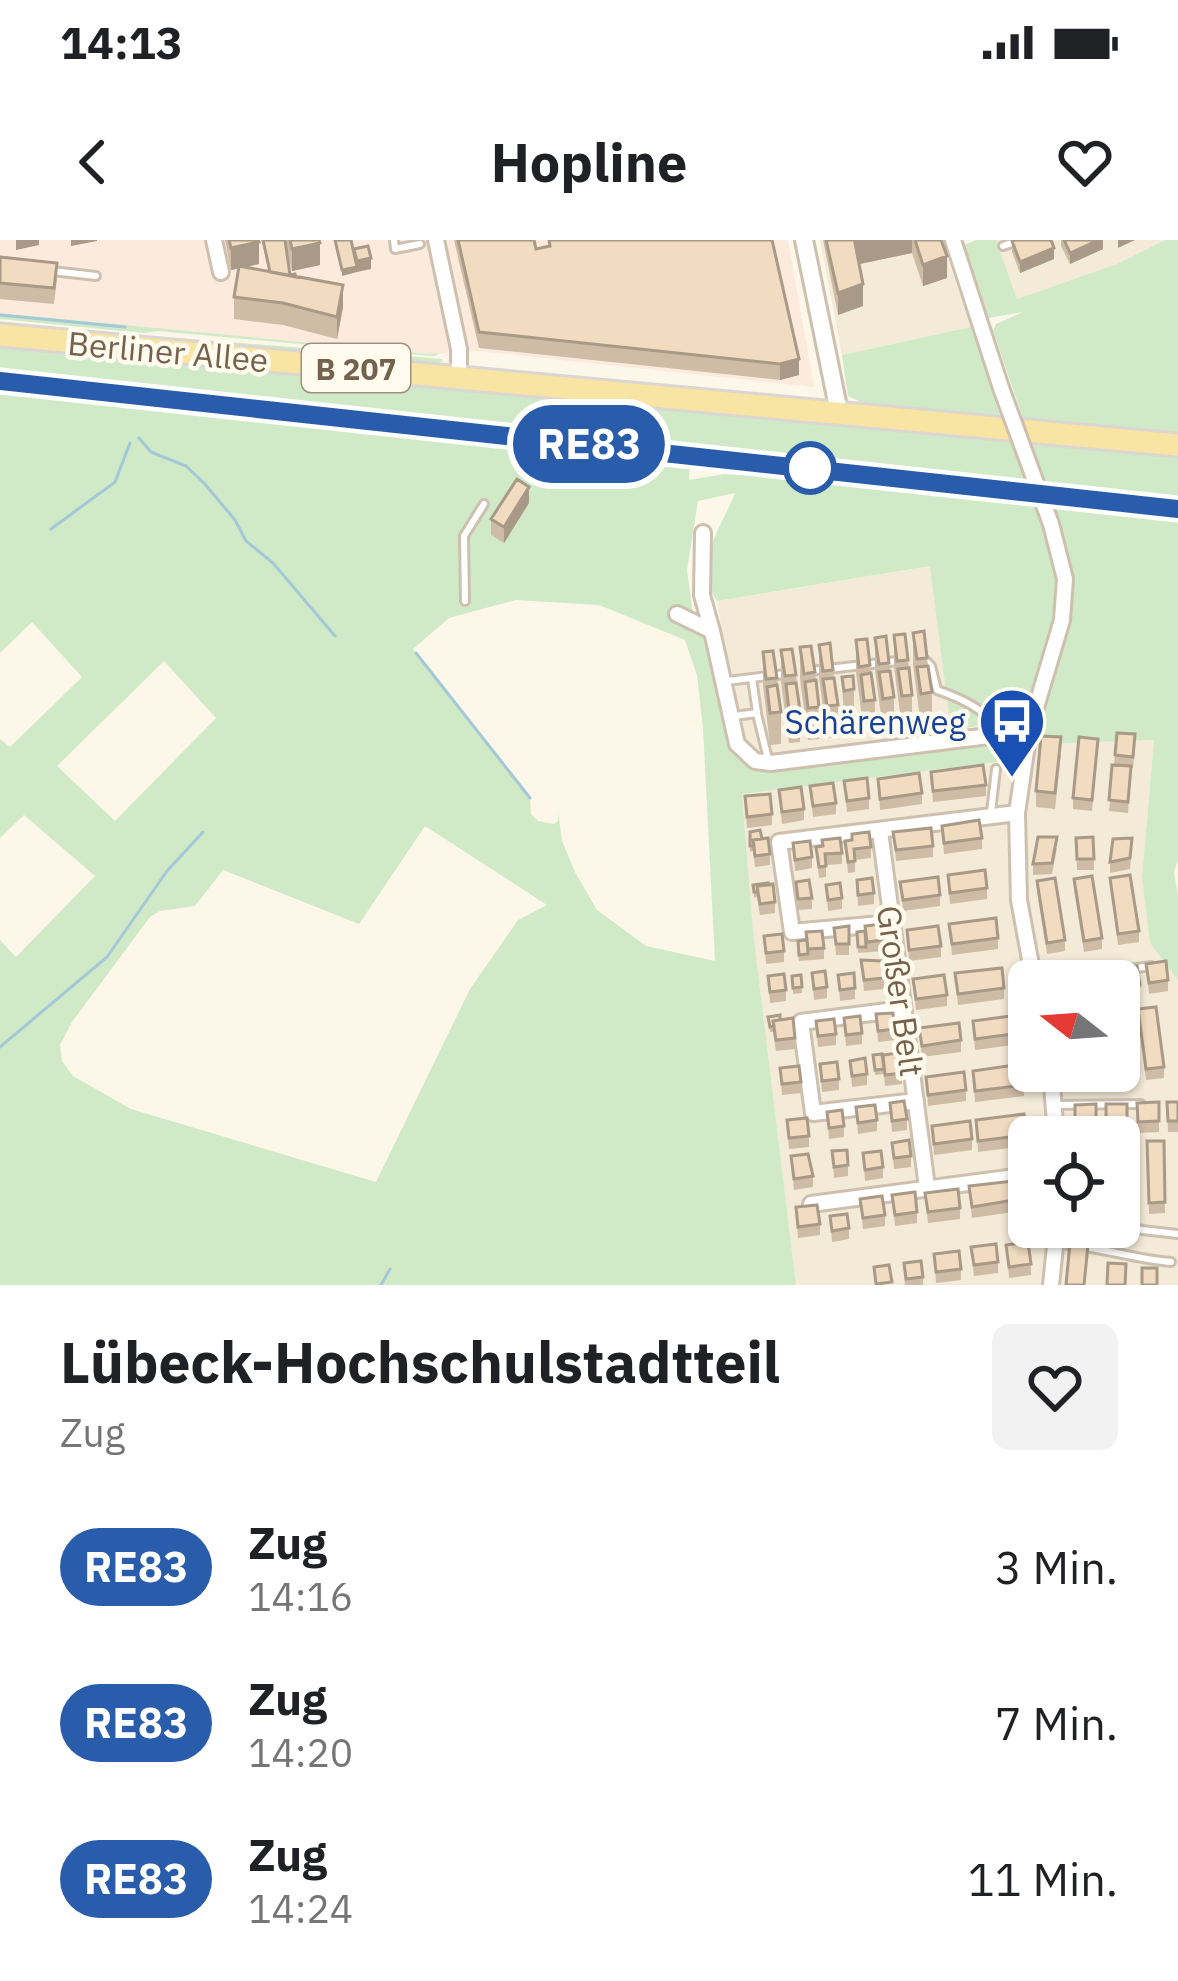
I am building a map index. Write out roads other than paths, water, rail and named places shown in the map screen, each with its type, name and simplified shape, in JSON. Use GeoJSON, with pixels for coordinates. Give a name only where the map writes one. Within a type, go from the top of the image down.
{"type":"FeatureCollection","features":[{"type":"Feature","properties":{"kind":"main road","name":"Berliner Allee"},"geometry":{"type":"LineString","coordinates":[[0,335],[839,412]]}},
{"type":"Feature","properties":{"kind":"main road","name":"B 207"},"geometry":{"type":"LineString","coordinates":[[839,412],[1178,445]]}},
{"type":"Feature","properties":{"kind":"street"},"geometry":{"type":"LineString","coordinates":[[214,240],[221,272]]}},
{"type":"Feature","properties":{"kind":"street"},"geometry":{"type":"LineString","coordinates":[[436,240],[459,350],[459,377]]}},
{"type":"Feature","properties":{"kind":"street"},"geometry":{"type":"LineString","coordinates":[[804,240],[839,412]]}},
{"type":"Feature","properties":{"kind":"street"},"geometry":{"type":"LineString","coordinates":[[952,240],[1051,524],[1065,579],[1062,620],[1029,731],[1017,813],[1019,900],[1033,960]]}},
{"type":"Feature","properties":{"kind":"street"},"geometry":{"type":"LineString","coordinates":[[704,533],[702,596],[741,752],[755,761],[1029,731]]}},
{"type":"Feature","properties":{"kind":"street"},"geometry":{"type":"LineString","coordinates":[[677,614],[712,631]]}},
{"type":"Feature","properties":{"kind":"street"},"geometry":{"type":"LineString","coordinates":[[892,923],[792,932],[779,842],[1017,813]]}},
{"type":"Feature","properties":{"kind":"street","name":"Großer Belt"},"geometry":{"type":"LineString","coordinates":[[880,831],[927,1187]]}},
{"type":"Feature","properties":{"kind":"street"},"geometry":{"type":"LineString","coordinates":[[903,1009],[801,1022],[813,1113],[916,1100]]}},
{"type":"Feature","properties":{"kind":"street"},"geometry":{"type":"LineString","coordinates":[[1053,1092],[1055,1116]]}},
{"type":"Feature","properties":{"kind":"street"},"geometry":{"type":"LineString","coordinates":[[811,1204],[1008,1177]]}},
{"type":"Feature","properties":{"kind":"street"},"geometry":{"type":"LineString","coordinates":[[1051,1285],[1055,1248]]}},
{"type":"Feature","properties":{"kind":"lane"},"geometry":{"type":"LineString","coordinates":[[394,240],[395,249],[420,244]]}},
{"type":"Feature","properties":{"kind":"lane"},"geometry":{"type":"LineString","coordinates":[[1004,246],[1020,240]]}},
{"type":"Feature","properties":{"kind":"lane"},"geometry":{"type":"LineString","coordinates":[[39,270],[96,276]]}},
{"type":"Feature","properties":{"kind":"lane"},"geometry":{"type":"LineString","coordinates":[[465,601],[464,536],[484,504]]}},
{"type":"Feature","properties":{"kind":"lane"},"geometry":{"type":"LineString","coordinates":[[920,658],[931,666],[937,690],[971,704],[1003,733]]}},
{"type":"Feature","properties":{"kind":"lane"},"geometry":{"type":"LineString","coordinates":[[723,681],[899,661]]}},
{"type":"Feature","properties":{"kind":"lane"},"geometry":{"type":"LineString","coordinates":[[752,678],[769,763]]}},
{"type":"Feature","properties":{"kind":"lane"},"geometry":{"type":"LineString","coordinates":[[731,717],[757,713]]}},
{"type":"Feature","properties":{"kind":"lane"},"geometry":{"type":"LineString","coordinates":[[991,815],[996,769]]}},
{"type":"Feature","properties":{"kind":"lane"},"geometry":{"type":"LineString","coordinates":[[1140,967],[1151,966]]}},
{"type":"Feature","properties":{"kind":"lane"},"geometry":{"type":"LineString","coordinates":[[1055,1106],[1146,1104]]}},
{"type":"Feature","properties":{"kind":"lane"},"geometry":{"type":"LineString","coordinates":[[1140,1230],[1178,1234]]}},
{"type":"Feature","properties":{"kind":"lane"},"geometry":{"type":"LineString","coordinates":[[1098,1248],[1171,1262]]}},
{"type":"Feature","properties":{"kind":"waterway"},"geometry":{"type":"LineString","coordinates":[[0,315],[125,327]]}},
{"type":"Feature","properties":{"kind":"waterway"},"geometry":{"type":"LineString","coordinates":[[139,438],[151,452],[186,466],[204,483],[246,541],[273,563],[335,636]]}},
{"type":"Feature","properties":{"kind":"waterway"},"geometry":{"type":"LineString","coordinates":[[51,529],[115,482],[130,443]]}},
{"type":"Feature","properties":{"kind":"waterway"},"geometry":{"type":"LineString","coordinates":[[416,653],[530,798]]}},
{"type":"Feature","properties":{"kind":"waterway"},"geometry":{"type":"LineString","coordinates":[[0,1047],[107,957],[167,871],[203,832]]}},
{"type":"Feature","properties":{"kind":"waterway"},"geometry":{"type":"LineString","coordinates":[[381,1285],[390,1269]]}},
{"type":"Feature","properties":{"kind":"railway"},"geometry":{"type":"LineString","coordinates":[[0,381],[1178,509]]}},
{"type":"Feature","properties":{"kind":"train","name":"RE83"},"geometry":{"type":"LineString","coordinates":[[0,381],[1178,509]]}},
{"type":"Feature","properties":{"kind":"place","name":"Schärenweg"},"geometry":{"type":"Point","coordinates":[1012,780]}}]}
